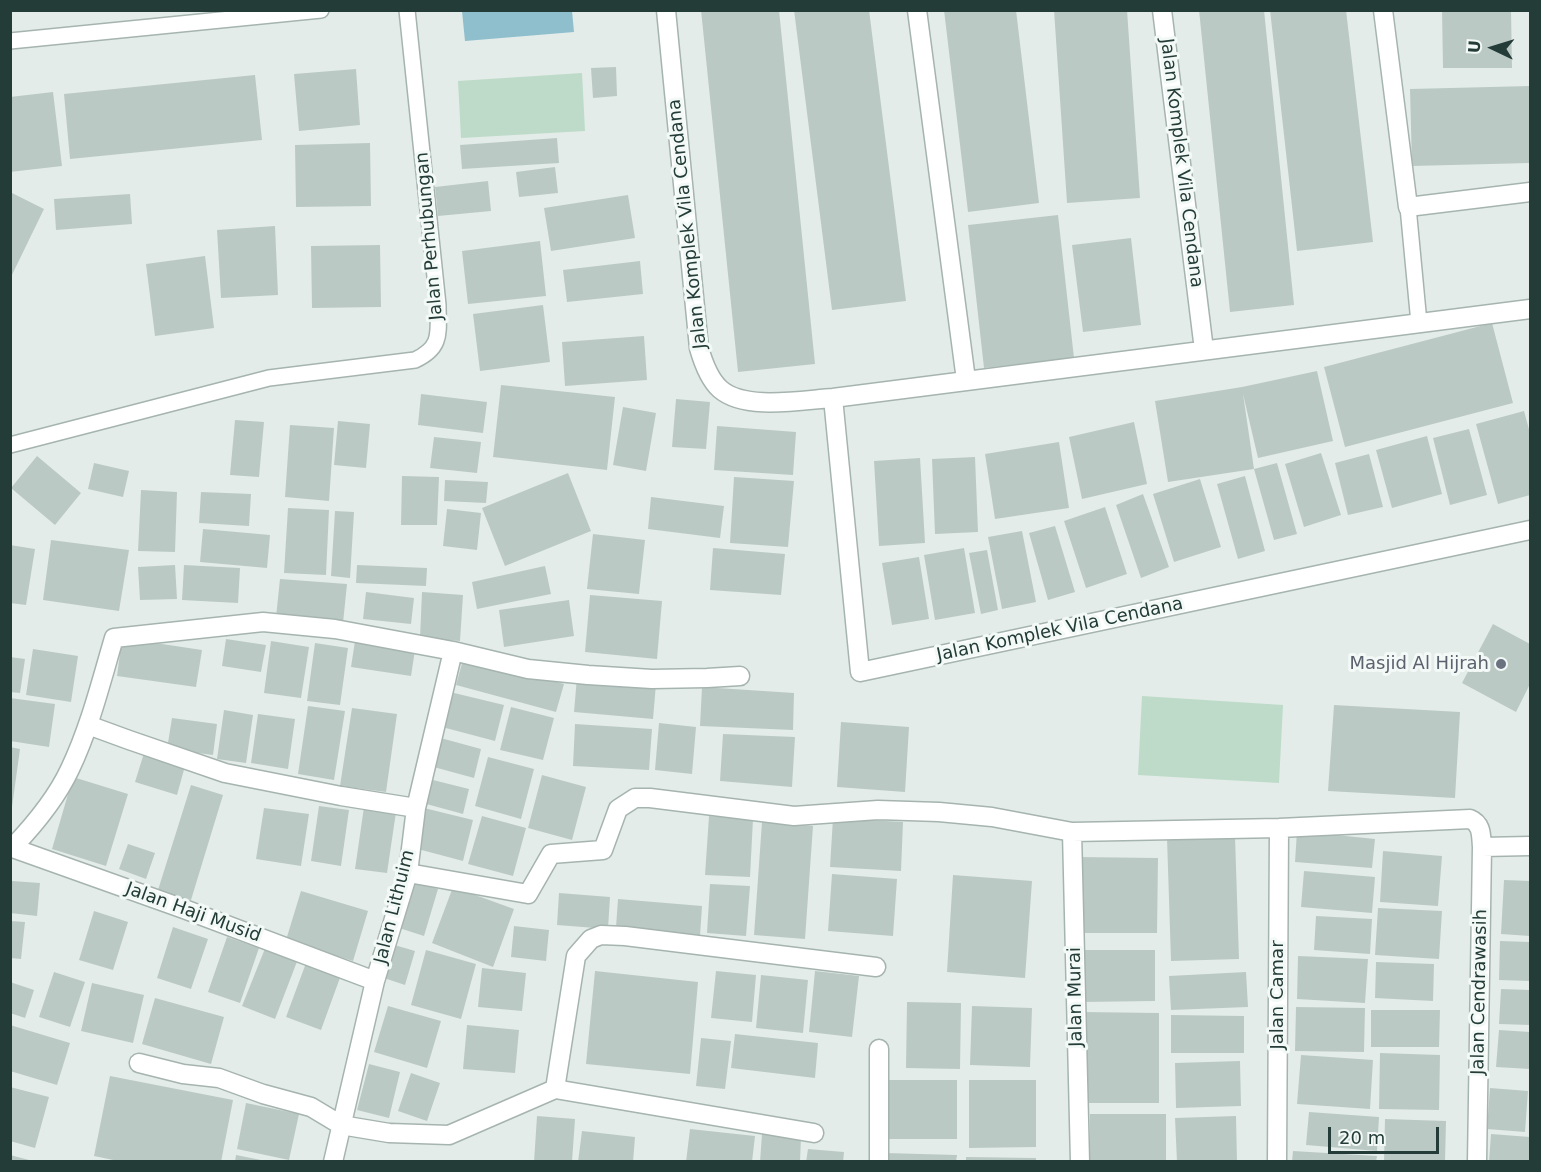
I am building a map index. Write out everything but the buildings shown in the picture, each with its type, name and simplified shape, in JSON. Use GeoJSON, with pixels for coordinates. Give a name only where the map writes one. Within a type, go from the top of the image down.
{"type":"FeatureCollection","features":[{"type":"Feature","properties":{"kind":"street","name":"Jalan Komplek Vila Cendana"},"geometry":{"type":"LineString","coordinates":[[666,10],[699,348],[710,374],[720,388],[729,395],[764,403],[833,398],[1530,309]]}},
{"type":"Feature","properties":{"kind":"street"},"geometry":{"type":"LineString","coordinates":[[917,10],[966,380]]}},
{"type":"Feature","properties":{"kind":"street","name":"Jalan Komplek Vila Cendana"},"geometry":{"type":"LineString","coordinates":[[1162,10],[1204,350]]}},
{"type":"Feature","properties":{"kind":"street"},"geometry":{"type":"LineString","coordinates":[[1383,10],[1408,207],[1530,192]]}},
{"type":"Feature","properties":{"kind":"street","name":"Jalan Komplek Vila Cendana"},"geometry":{"type":"LineString","coordinates":[[833,398],[860,672],[1530,530]]}},
{"type":"Feature","properties":{"kind":"street"},"geometry":{"type":"LineString","coordinates":[[12,847],[33,826],[70,771],[88,725],[114,638],[263,622],[335,629],[453,651],[528,669],[652,679],[740,676]]}},
{"type":"Feature","properties":{"kind":"street","name":"Jalan Lithuim"},"geometry":{"type":"LineString","coordinates":[[333,1161],[375,981],[408,873],[416,808],[453,651]]}},
{"type":"Feature","properties":{"kind":"street"},"geometry":{"type":"LineString","coordinates":[[88,725],[225,773],[340,796],[416,808]]}},
{"type":"Feature","properties":{"kind":"street"},"geometry":{"type":"LineString","coordinates":[[408,873],[528,894],[551,854],[603,850],[618,809],[634,798],[651,798],[794,816],[878,810],[960,814],[993,817],[1072,832],[1279,828]]}},
{"type":"Feature","properties":{"kind":"street","name":"Jalan Cendrawasih"},"geometry":{"type":"LineString","coordinates":[[1279,828],[1466,819],[1477,824],[1482,847],[1477,1161]]}},
{"type":"Feature","properties":{"kind":"street","name":"Jalan Camar"},"geometry":{"type":"LineString","coordinates":[[1277,1161],[1279,828]]}},
{"type":"Feature","properties":{"kind":"street","name":"Jalan Murai"},"geometry":{"type":"LineString","coordinates":[[1072,832],[1080,1161]]}},
{"type":"Feature","properties":{"kind":"street"},"geometry":{"type":"LineString","coordinates":[[1482,847],[1530,846]]}},
{"type":"Feature","properties":{"kind":"street","name":"Jalan Haji Musid"},"geometry":{"type":"LineString","coordinates":[[12,847],[375,981]]}},
{"type":"Feature","properties":{"kind":"street"},"geometry":{"type":"LineString","coordinates":[[555,1089],[576,956],[591,939],[601,935],[876,966]]}},
{"type":"Feature","properties":{"kind":"street"},"geometry":{"type":"LineString","coordinates":[[879,1049],[879,1161]]}},
{"type":"Feature","properties":{"kind":"street"},"geometry":{"type":"LineString","coordinates":[[139,1063],[183,1074],[219,1078],[263,1095],[311,1107],[341,1125],[389,1133],[449,1134],[555,1089],[814,1133]]}},
{"type":"Feature","properties":{"kind":"lane"},"geometry":{"type":"LineString","coordinates":[[10,41],[321,10]]}},
{"type":"Feature","properties":{"kind":"lane","name":"Jalan Perhubungan"},"geometry":{"type":"LineString","coordinates":[[10,445],[269,378],[415,360],[425,356],[431,350],[436,344],[438,333],[438,305],[407,10]]}},
{"type":"Feature","properties":{"kind":"lane"},"geometry":{"type":"LineString","coordinates":[[1408,207],[1419,323]]}},
{"type":"Feature","properties":{"kind":"green space"},"geometry":{"type":"Polygon","coordinates":[[[582,73],[585,131],[461,138],[458,81],[582,73]]]}},
{"type":"Feature","properties":{"kind":"green space"},"geometry":{"type":"Polygon","coordinates":[[[1142,696],[1283,705],[1279,783],[1138,775],[1142,696]]]}},
{"type":"Feature","properties":{"kind":"water"},"geometry":{"type":"Polygon","coordinates":[[[462,11],[572,11],[574,32],[465,41],[462,11]]]}},
{"type":"Feature","properties":{"kind":"place","name":"Masjid Al Hijrah"},"geometry":{"type":"Point","coordinates":[1501,664]}}]}
